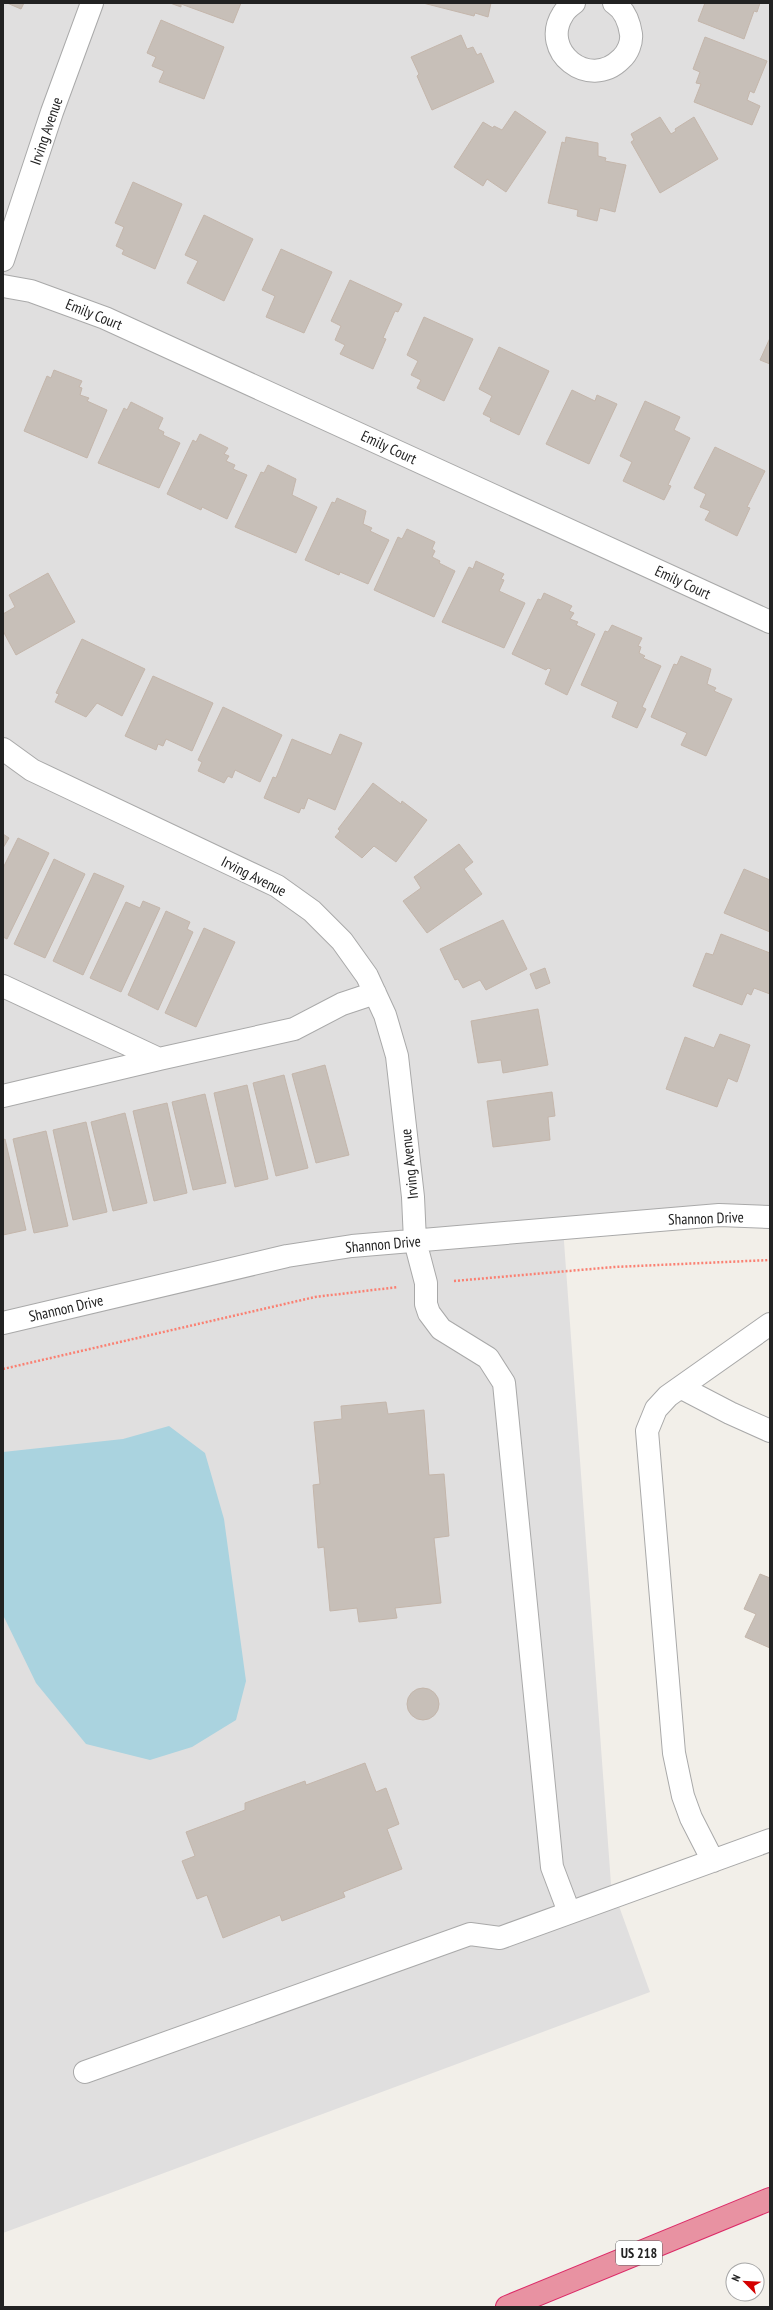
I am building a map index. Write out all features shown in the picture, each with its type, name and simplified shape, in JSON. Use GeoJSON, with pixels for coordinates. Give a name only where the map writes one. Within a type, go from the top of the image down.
{"type":"FeatureCollection","features":[{"type":"Feature","properties":{"kind":"highway","name":"US 218"},"geometry":{"type":"LineString","coordinates":[[507,2307],[770,2199]]}},
{"type":"Feature","properties":{"kind":"street","name":"Irving Avenue"},"geometry":{"type":"LineString","coordinates":[[3,260],[52,112],[92,3]]}},
{"type":"Feature","properties":{"kind":"street"},"geometry":{"type":"LineString","coordinates":[[574,3],[563,14],[557,30],[559,46],[568,60],[582,70],[598,72],[614,66],[626,54],[631,38],[630,22],[621,7],[614,3]]}},
{"type":"Feature","properties":{"kind":"street","name":"Emily Court"},"geometry":{"type":"LineString","coordinates":[[3,286],[31,291],[105,318],[770,622]]}},
{"type":"Feature","properties":{"kind":"street","name":"Irving Avenue"},"geometry":{"type":"LineString","coordinates":[[3,749],[32,770],[277,886],[312,911],[342,941],[367,976],[386,1015],[397,1056],[413,1197],[415,1241],[426,1283],[426,1304],[429,1313],[441,1329],[488,1358],[504,1383],[552,1867],[569,1912]]}},
{"type":"Feature","properties":{"kind":"street"},"geometry":{"type":"LineString","coordinates":[[3,986],[159,1059]]}},
{"type":"Feature","properties":{"kind":"street"},"geometry":{"type":"LineString","coordinates":[[3,1096],[294,1029],[342,1004],[375,993]]}},
{"type":"Feature","properties":{"kind":"street","name":"Shannon Drive"},"geometry":{"type":"LineString","coordinates":[[3,1323],[287,1256],[352,1246],[719,1215],[770,1217]]}},
{"type":"Feature","properties":{"kind":"street"},"geometry":{"type":"LineString","coordinates":[[712,1861],[691,1818],[683,1796],[674,1754],[647,1431],[656,1409],[668,1396],[682,1388],[770,1324]]}},
{"type":"Feature","properties":{"kind":"street"},"geometry":{"type":"LineString","coordinates":[[682,1388],[730,1413],[770,1431]]}},
{"type":"Feature","properties":{"kind":"street"},"geometry":{"type":"LineString","coordinates":[[85,2072],[470,1934],[500,1938],[770,1840]]}},
{"type":"Feature","properties":{"kind":"path"},"geometry":{"type":"LineString","coordinates":[[3,1369],[315,1297],[426,1283],[614,1267],[770,1260]]}},
{"type":"Feature","properties":{"kind":"shaded area"},"geometry":{"type":"Polygon","coordinates":[[[3,3],[770,3],[770,1217],[563,1228],[611,1884],[650,1992],[3,2233],[3,3]]]}},
{"type":"Feature","properties":{"kind":"water"},"geometry":{"type":"Polygon","coordinates":[[[169,1426],[205,1453],[224,1519],[246,1681],[236,1720],[192,1747],[150,1760],[86,1744],[36,1683],[3,1615],[3,1452],[123,1439],[169,1426]]]}},
{"type":"Feature","properties":{"kind":"building"},"geometry":{"type":"Polygon","coordinates":[[[7,3],[24,3],[21,9],[7,3]]]}},
{"type":"Feature","properties":{"kind":"building"},"geometry":{"type":"Polygon","coordinates":[[[170,3],[241,3],[233,23],[181,4],[181,7],[170,3]]]}},
{"type":"Feature","properties":{"kind":"building"},"geometry":{"type":"Polygon","coordinates":[[[423,3],[491,3],[488,17],[475,13],[474,16],[423,3]]]}},
{"type":"Feature","properties":{"kind":"building"},"geometry":{"type":"Polygon","coordinates":[[[705,3],[760,3],[757,12],[754,11],[744,39],[698,21],[705,3]]]}},
{"type":"Feature","properties":{"kind":"building"},"geometry":{"type":"Polygon","coordinates":[[[161,20],[224,47],[204,99],[159,82],[164,71],[152,66],[156,57],[147,53],[161,20]]]}},
{"type":"Feature","properties":{"kind":"building"},"geometry":{"type":"Polygon","coordinates":[[[461,35],[467,49],[473,47],[477,55],[481,53],[494,82],[432,110],[417,76],[419,74],[411,57],[461,35]]]}},
{"type":"Feature","properties":{"kind":"building"},"geometry":{"type":"Polygon","coordinates":[[[705,37],[767,61],[754,93],[750,91],[747,100],[760,106],[752,125],[694,102],[701,84],[696,83],[700,72],[693,69],[705,37]]]}},
{"type":"Feature","properties":{"kind":"building"},"geometry":{"type":"Polygon","coordinates":[[[515,111],[546,132],[506,192],[487,179],[483,186],[454,167],[483,122],[493,128],[494,126],[502,130],[515,111]]]}},
{"type":"Feature","properties":{"kind":"building"},"geometry":{"type":"Polygon","coordinates":[[[660,117],[671,134],[676,131],[675,129],[694,117],[718,159],[660,193],[631,142],[634,140],[631,134],[660,117]]]}},
{"type":"Feature","properties":{"kind":"building"},"geometry":{"type":"Polygon","coordinates":[[[566,137],[598,143],[598,156],[606,158],[605,161],[626,165],[615,212],[600,208],[597,221],[577,216],[578,210],[548,203],[562,142],[565,143],[566,137]]]}},
{"type":"Feature","properties":{"kind":"building"},"geometry":{"type":"Polygon","coordinates":[[[133,182],[182,204],[155,269],[122,254],[124,250],[116,246],[124,227],[115,223],[133,182]]]}},
{"type":"Feature","properties":{"kind":"building"},"geometry":{"type":"Polygon","coordinates":[[[204,215],[253,239],[224,301],[187,283],[198,261],[185,255],[204,215]]]}},
{"type":"Feature","properties":{"kind":"building"},"geometry":{"type":"Polygon","coordinates":[[[281,249],[332,272],[304,333],[266,317],[275,296],[262,290],[281,249]]]}},
{"type":"Feature","properties":{"kind":"building"},"geometry":{"type":"Polygon","coordinates":[[[350,280],[402,304],[398,312],[395,311],[383,338],[386,339],[373,369],[340,354],[345,345],[335,340],[341,326],[331,321],[350,280]]]}},
{"type":"Feature","properties":{"kind":"building"},"geometry":{"type":"Polygon","coordinates":[[[424,317],[473,339],[444,401],[417,388],[421,380],[411,375],[418,361],[407,355],[424,317]]]}},
{"type":"Feature","properties":{"kind":"building"},"geometry":{"type":"Polygon","coordinates":[[[770,338],[770,364],[760,360],[770,338]]]}},
{"type":"Feature","properties":{"kind":"building"},"geometry":{"type":"Polygon","coordinates":[[[499,347],[549,371],[519,435],[490,421],[491,418],[483,414],[492,396],[479,389],[499,347]]]}},
{"type":"Feature","properties":{"kind":"building"},"geometry":{"type":"Polygon","coordinates":[[[54,370],[82,381],[79,387],[82,388],[80,395],[89,398],[87,401],[107,410],[87,458],[24,431],[47,376],[51,378],[54,370]]]}},
{"type":"Feature","properties":{"kind":"building"},"geometry":{"type":"Polygon","coordinates":[[[572,390],[595,401],[597,395],[617,404],[589,464],[546,444],[572,390]]]}},
{"type":"Feature","properties":{"kind":"building"},"geometry":{"type":"Polygon","coordinates":[[[645,401],[680,417],[674,430],[690,438],[668,485],[671,486],[664,500],[623,481],[632,462],[620,456],[645,401]]]}},
{"type":"Feature","properties":{"kind":"building"},"geometry":{"type":"Polygon","coordinates":[[[131,402],[163,418],[158,429],[164,432],[163,435],[180,443],[159,488],[98,463],[124,408],[127,410],[131,402]]]}},
{"type":"Feature","properties":{"kind":"building"},"geometry":{"type":"Polygon","coordinates":[[[200,434],[228,448],[224,454],[229,456],[226,461],[235,465],[233,469],[247,475],[227,519],[202,507],[201,510],[167,494],[193,440],[196,442],[200,434]]]}},
{"type":"Feature","properties":{"kind":"building"},"geometry":{"type":"Polygon","coordinates":[[[715,447],[765,471],[747,507],[750,508],[737,536],[705,520],[710,511],[700,507],[706,494],[694,488],[715,447]]]}},
{"type":"Feature","properties":{"kind":"building"},"geometry":{"type":"Polygon","coordinates":[[[268,465],[296,479],[292,495],[317,507],[296,553],[235,527],[261,472],[264,473],[268,465]]]}},
{"type":"Feature","properties":{"kind":"building"},"geometry":{"type":"Polygon","coordinates":[[[337,498],[366,511],[363,524],[372,528],[370,531],[389,540],[368,584],[340,572],[339,575],[305,560],[332,502],[335,503],[337,498]]]}},
{"type":"Feature","properties":{"kind":"building"},"geometry":{"type":"Polygon","coordinates":[[[407,529],[435,542],[432,549],[435,551],[432,557],[440,561],[439,563],[455,571],[434,617],[374,590],[398,537],[402,539],[407,529]]]}},
{"type":"Feature","properties":{"kind":"building"},"geometry":{"type":"Polygon","coordinates":[[[476,561],[504,574],[501,579],[504,580],[499,591],[525,603],[504,648],[442,622],[469,567],[473,569],[476,561]]]}},
{"type":"Feature","properties":{"kind":"building"},"geometry":{"type":"Polygon","coordinates":[[[48,573],[75,622],[16,655],[3,631],[3,614],[15,607],[9,595],[48,573]]]}},
{"type":"Feature","properties":{"kind":"building"},"geometry":{"type":"Polygon","coordinates":[[[544,593],[572,606],[569,611],[574,613],[570,619],[578,622],[576,625],[595,634],[567,695],[545,684],[551,669],[548,668],[546,670],[512,654],[538,599],[541,600],[544,593]]]}},
{"type":"Feature","properties":{"kind":"building"},"geometry":{"type":"Polygon","coordinates":[[[612,625],[642,638],[638,646],[641,647],[639,653],[645,656],[643,658],[661,666],[642,707],[646,709],[637,728],[612,717],[618,702],[581,685],[605,631],[608,632],[612,625]]]}},
{"type":"Feature","properties":{"kind":"building"},"geometry":{"type":"Polygon","coordinates":[[[82,639],[145,669],[122,716],[97,703],[86,717],[55,702],[59,694],[56,693],[82,639]]]}},
{"type":"Feature","properties":{"kind":"building"},"geometry":{"type":"Polygon","coordinates":[[[681,656],[711,669],[707,684],[716,688],[714,691],[732,699],[706,756],[681,745],[687,733],[651,717],[674,664],[677,665],[681,656]]]}},
{"type":"Feature","properties":{"kind":"building"},"geometry":{"type":"Polygon","coordinates":[[[153,676],[213,703],[192,751],[166,739],[163,746],[158,744],[156,750],[125,736],[153,676]]]}},
{"type":"Feature","properties":{"kind":"building"},"geometry":{"type":"Polygon","coordinates":[[[223,707],[282,735],[260,782],[235,770],[232,778],[228,776],[224,783],[198,771],[202,762],[198,760],[223,707]]]}},
{"type":"Feature","properties":{"kind":"building"},"geometry":{"type":"Polygon","coordinates":[[[340,734],[362,743],[335,810],[308,798],[304,809],[301,808],[299,813],[264,798],[273,777],[276,778],[292,739],[331,755],[340,734]]]}},
{"type":"Feature","properties":{"kind":"building"},"geometry":{"type":"Polygon","coordinates":[[[373,783],[401,804],[402,801],[427,820],[396,862],[374,846],[362,858],[335,837],[340,831],[338,829],[373,783]]]}},
{"type":"Feature","properties":{"kind":"building"},"geometry":{"type":"Polygon","coordinates":[[[3,834],[9,838],[3,848],[3,834]]]}},
{"type":"Feature","properties":{"kind":"building"},"geometry":{"type":"Polygon","coordinates":[[[18,838],[49,853],[7,939],[3,937],[3,868],[18,838]]]}},
{"type":"Feature","properties":{"kind":"building"},"geometry":{"type":"Polygon","coordinates":[[[459,844],[473,862],[464,869],[482,894],[427,933],[403,901],[421,888],[414,877],[459,844]]]}},
{"type":"Feature","properties":{"kind":"building"},"geometry":{"type":"Polygon","coordinates":[[[54,859],[85,874],[45,958],[14,944],[54,859]]]}},
{"type":"Feature","properties":{"kind":"building"},"geometry":{"type":"Polygon","coordinates":[[[744,869],[770,880],[770,932],[724,913],[744,869]]]}},
{"type":"Feature","properties":{"kind":"building"},"geometry":{"type":"Polygon","coordinates":[[[94,873],[124,886],[83,975],[53,961],[94,873]]]}},
{"type":"Feature","properties":{"kind":"building"},"geometry":{"type":"Polygon","coordinates":[[[143,901],[160,908],[121,992],[90,978],[126,902],[140,908],[143,901]]]}},
{"type":"Feature","properties":{"kind":"building"},"geometry":{"type":"Polygon","coordinates":[[[166,911],[190,922],[187,929],[193,932],[158,1010],[128,995],[166,911]]]}},
{"type":"Feature","properties":{"kind":"building"},"geometry":{"type":"Polygon","coordinates":[[[503,920],[527,969],[486,990],[480,980],[463,988],[458,979],[455,980],[440,949],[503,920]]]}},
{"type":"Feature","properties":{"kind":"building"},"geometry":{"type":"Polygon","coordinates":[[[204,928],[235,942],[196,1027],[165,1013],[204,928]]]}},
{"type":"Feature","properties":{"kind":"building"},"geometry":{"type":"Polygon","coordinates":[[[721,934],[770,953],[770,994],[754,988],[751,995],[747,993],[742,1005],[693,986],[706,953],[713,955],[721,934]]]}},
{"type":"Feature","properties":{"kind":"building"},"geometry":{"type":"Polygon","coordinates":[[[545,968],[550,983],[536,989],[530,974],[545,968]]]}},
{"type":"Feature","properties":{"kind":"building"},"geometry":{"type":"Polygon","coordinates":[[[538,1009],[548,1065],[503,1073],[501,1060],[478,1063],[471,1021],[538,1009]]]}},
{"type":"Feature","properties":{"kind":"building"},"geometry":{"type":"Polygon","coordinates":[[[720,1034],[750,1045],[737,1082],[728,1078],[717,1107],[666,1089],[685,1037],[714,1048],[720,1034]]]}},
{"type":"Feature","properties":{"kind":"building"},"geometry":{"type":"Polygon","coordinates":[[[325,1065],[349,1155],[316,1163],[292,1074],[325,1065]]]}},
{"type":"Feature","properties":{"kind":"building"},"geometry":{"type":"Polygon","coordinates":[[[284,1075],[308,1168],[276,1176],[253,1083],[284,1075]]]}},
{"type":"Feature","properties":{"kind":"building"},"geometry":{"type":"Polygon","coordinates":[[[247,1085],[268,1179],[235,1187],[214,1093],[247,1085]]]}},
{"type":"Feature","properties":{"kind":"building"},"geometry":{"type":"Polygon","coordinates":[[[552,1092],[555,1116],[548,1117],[550,1140],[493,1147],[487,1101],[552,1092]]]}},
{"type":"Feature","properties":{"kind":"building"},"geometry":{"type":"Polygon","coordinates":[[[205,1094],[226,1183],[193,1190],[172,1102],[205,1094]]]}},
{"type":"Feature","properties":{"kind":"building"},"geometry":{"type":"Polygon","coordinates":[[[167,1103],[187,1193],[154,1201],[133,1111],[167,1103]]]}},
{"type":"Feature","properties":{"kind":"building"},"geometry":{"type":"Polygon","coordinates":[[[125,1113],[147,1203],[113,1211],[91,1122],[125,1113]]]}},
{"type":"Feature","properties":{"kind":"building"},"geometry":{"type":"Polygon","coordinates":[[[86,1122],[107,1212],[73,1220],[53,1130],[86,1122]]]}},
{"type":"Feature","properties":{"kind":"building"},"geometry":{"type":"Polygon","coordinates":[[[46,1131],[68,1226],[34,1233],[13,1139],[46,1131]]]}},
{"type":"Feature","properties":{"kind":"building"},"geometry":{"type":"Polygon","coordinates":[[[5,1139],[26,1230],[3,1235],[3,1140],[5,1139]]]}},
{"type":"Feature","properties":{"kind":"building"},"geometry":{"type":"Polygon","coordinates":[[[386,1402],[388,1414],[424,1410],[429,1475],[444,1474],[449,1536],[434,1538],[441,1603],[395,1608],[397,1618],[359,1622],[357,1608],[330,1611],[324,1547],[318,1548],[313,1485],[320,1484],[314,1422],[342,1419],[341,1406],[386,1402]]]}},
{"type":"Feature","properties":{"kind":"building"},"geometry":{"type":"Polygon","coordinates":[[[760,1574],[770,1578],[770,1648],[745,1637],[756,1614],[744,1609],[760,1574]]]}},
{"type":"Feature","properties":{"kind":"building"},"geometry":{"type":"Polygon","coordinates":[[[420,1688],[426,1688],[436,1695],[439,1704],[438,1710],[432,1717],[426,1720],[420,1720],[410,1713],[407,1707],[407,1701],[414,1691],[420,1688]]]}},
{"type":"Feature","properties":{"kind":"building"},"geometry":{"type":"Polygon","coordinates":[[[365,1763],[376,1792],[386,1788],[399,1824],[387,1829],[402,1869],[343,1892],[345,1897],[282,1921],[280,1915],[223,1938],[207,1895],[197,1899],[182,1861],[195,1856],[186,1832],[245,1810],[245,1803],[305,1781],[306,1785],[365,1763]]]}}]}
